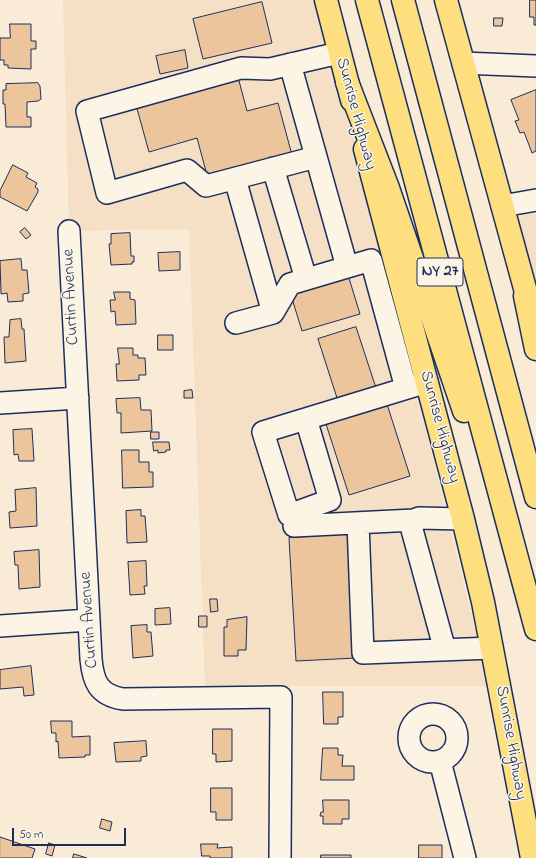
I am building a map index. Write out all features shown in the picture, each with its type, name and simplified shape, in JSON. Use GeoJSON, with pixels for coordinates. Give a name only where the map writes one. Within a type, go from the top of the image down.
{"type":"FeatureCollection","features":[{"type":"Feature","properties":{"kind":"main road","name":"Sunrise Highway"},"geometry":{"type":"LineString","coordinates":[[326,0],[463,519],[492,648],[532,858]]}},
{"type":"Feature","properties":{"kind":"main road","name":"NY 27"},"geometry":{"type":"LineString","coordinates":[[367,0],[536,629]]}},
{"type":"Feature","properties":{"kind":"main road","name":"NY 27"},"geometry":{"type":"LineString","coordinates":[[403,0],[536,497]]}},
{"type":"Feature","properties":{"kind":"main road"},"geometry":{"type":"LineString","coordinates":[[446,0],[502,206],[527,283],[536,327]]}},
{"type":"Feature","properties":{"kind":"main road"},"geometry":{"type":"LineString","coordinates":[[347,82],[388,188],[447,364],[513,543]]}},
{"type":"Feature","properties":{"kind":"main road"},"geometry":{"type":"LineString","coordinates":[[527,283],[536,349]]}},
{"type":"Feature","properties":{"kind":"street"},"geometry":{"type":"LineString","coordinates":[[316,157],[206,186],[187,170],[107,193],[87,111],[242,68],[270,69],[339,53]]}},
{"type":"Feature","properties":{"kind":"street"},"geometry":{"type":"LineString","coordinates":[[463,63],[536,66]]}},
{"type":"Feature","properties":{"kind":"street"},"geometry":{"type":"LineString","coordinates":[[290,64],[347,267]]}},
{"type":"Feature","properties":{"kind":"street"},"geometry":{"type":"LineString","coordinates":[[273,168],[306,279]]}},
{"type":"Feature","properties":{"kind":"street"},"geometry":{"type":"LineString","coordinates":[[235,178],[273,313]]}},
{"type":"Feature","properties":{"kind":"street"},"geometry":{"type":"LineString","coordinates":[[502,206],[536,200]]}},
{"type":"Feature","properties":{"kind":"street","name":"Curtin Avenue"},"geometry":{"type":"LineString","coordinates":[[69,231],[91,659],[94,676],[100,689],[110,696],[130,699],[281,697],[280,858]]}},
{"type":"Feature","properties":{"kind":"street"},"geometry":{"type":"LineString","coordinates":[[236,323],[273,313],[290,284],[393,254]]}},
{"type":"Feature","properties":{"kind":"street"},"geometry":{"type":"LineString","coordinates":[[372,260],[406,388]]}},
{"type":"Feature","properties":{"kind":"street"},"geometry":{"type":"LineString","coordinates":[[291,520],[262,432],[427,382]]}},
{"type":"Feature","properties":{"kind":"street"},"geometry":{"type":"LineString","coordinates":[[0,403],[78,398]]}},
{"type":"Feature","properties":{"kind":"street"},"geometry":{"type":"LineString","coordinates":[[291,520],[330,500],[306,419]]}},
{"type":"Feature","properties":{"kind":"street"},"geometry":{"type":"LineString","coordinates":[[291,520],[358,523],[414,520],[419,518],[463,519]]}},
{"type":"Feature","properties":{"kind":"street"},"geometry":{"type":"LineString","coordinates":[[414,520],[411,526],[443,643],[447,648]]}},
{"type":"Feature","properties":{"kind":"street"},"geometry":{"type":"LineString","coordinates":[[358,523],[364,653],[447,648],[492,648]]}},
{"type":"Feature","properties":{"kind":"street"},"geometry":{"type":"LineString","coordinates":[[0,626],[89,620]]}},
{"type":"Feature","properties":{"kind":"street"},"geometry":{"type":"LineString","coordinates":[[440,761],[464,858]]}},
{"type":"Feature","properties":{"kind":"shaded area"},"geometry":{"type":"Polygon","coordinates":[[[63,0],[320,0],[489,686],[205,686],[189,229],[69,231],[63,0]]]}},
{"type":"Feature","properties":{"kind":"shaded area"},"geometry":{"type":"Polygon","coordinates":[[[515,213],[536,214],[536,294],[515,213]]]}},
{"type":"Feature","properties":{"kind":"building"},"geometry":{"type":"Polygon","coordinates":[[[530,0],[536,0],[536,25],[534,25],[534,17],[530,17],[530,0]]]}},
{"type":"Feature","properties":{"kind":"building"},"geometry":{"type":"Polygon","coordinates":[[[262,2],[272,43],[203,59],[193,19],[262,2]]]}},
{"type":"Feature","properties":{"kind":"building"},"geometry":{"type":"Polygon","coordinates":[[[494,18],[503,18],[502,26],[494,26],[494,18]]]}},
{"type":"Feature","properties":{"kind":"building"},"geometry":{"type":"Polygon","coordinates":[[[10,24],[31,24],[31,41],[36,41],[36,49],[31,49],[31,69],[8,68],[8,65],[4,65],[4,60],[0,60],[0,38],[10,38],[10,24]]]}},
{"type":"Feature","properties":{"kind":"building"},"geometry":{"type":"Polygon","coordinates":[[[185,50],[188,68],[160,74],[156,56],[185,50]]]}},
{"type":"Feature","properties":{"kind":"building"},"geometry":{"type":"Polygon","coordinates":[[[238,77],[247,111],[278,103],[292,155],[259,164],[259,161],[207,175],[197,138],[149,152],[136,105],[238,77]]]}},
{"type":"Feature","properties":{"kind":"building"},"geometry":{"type":"Polygon","coordinates":[[[38,83],[40,86],[41,99],[38,101],[27,102],[27,117],[31,117],[31,127],[6,127],[3,90],[6,90],[6,84],[38,83]]]}},
{"type":"Feature","properties":{"kind":"building"},"geometry":{"type":"Polygon","coordinates":[[[536,90],[536,151],[532,153],[524,132],[520,133],[515,121],[519,120],[511,100],[536,90]]]}},
{"type":"Feature","properties":{"kind":"building"},"geometry":{"type":"Polygon","coordinates":[[[13,165],[28,173],[26,177],[37,183],[35,187],[38,189],[38,192],[27,211],[0,197],[0,191],[13,165]]]}},
{"type":"Feature","properties":{"kind":"building"},"geometry":{"type":"Polygon","coordinates":[[[25,228],[31,235],[26,239],[20,232],[25,228]]]}},
{"type":"Feature","properties":{"kind":"building"},"geometry":{"type":"Polygon","coordinates":[[[130,233],[131,256],[134,256],[134,262],[132,262],[132,264],[111,265],[109,244],[111,244],[111,234],[130,233]]]}},
{"type":"Feature","properties":{"kind":"building"},"geometry":{"type":"Polygon","coordinates":[[[180,252],[180,270],[159,271],[158,253],[180,252]]]}},
{"type":"Feature","properties":{"kind":"building"},"geometry":{"type":"Polygon","coordinates":[[[21,259],[22,270],[27,270],[29,293],[23,294],[23,301],[8,302],[7,293],[1,294],[0,261],[21,259]]]}},
{"type":"Feature","properties":{"kind":"building"},"geometry":{"type":"Polygon","coordinates":[[[348,275],[360,314],[302,331],[290,292],[348,275]]]}},
{"type":"Feature","properties":{"kind":"building"},"geometry":{"type":"Polygon","coordinates":[[[114,292],[130,292],[130,299],[135,300],[136,324],[116,325],[115,311],[111,312],[110,300],[115,300],[114,292]]]}},
{"type":"Feature","properties":{"kind":"building"},"geometry":{"type":"Polygon","coordinates":[[[21,319],[22,329],[24,329],[26,361],[5,363],[4,337],[9,337],[10,320],[21,319]]]}},
{"type":"Feature","properties":{"kind":"building"},"geometry":{"type":"Polygon","coordinates":[[[356,327],[376,388],[338,401],[318,339],[356,327]]]}},
{"type":"Feature","properties":{"kind":"building"},"geometry":{"type":"Polygon","coordinates":[[[158,335],[173,335],[173,350],[158,350],[158,335]]]}},
{"type":"Feature","properties":{"kind":"building"},"geometry":{"type":"Polygon","coordinates":[[[118,348],[133,348],[133,355],[138,355],[138,358],[145,358],[146,375],[139,375],[139,380],[117,381],[116,364],[119,364],[118,348]]]}},
{"type":"Feature","properties":{"kind":"building"},"geometry":{"type":"Polygon","coordinates":[[[192,390],[193,398],[184,398],[184,391],[192,390]]]}},
{"type":"Feature","properties":{"kind":"building"},"geometry":{"type":"Polygon","coordinates":[[[140,398],[141,410],[151,410],[152,431],[121,433],[121,413],[117,413],[116,399],[140,398]]]}},
{"type":"Feature","properties":{"kind":"building"},"geometry":{"type":"Polygon","coordinates":[[[386,401],[410,476],[349,495],[325,421],[386,401]]]}},
{"type":"Feature","properties":{"kind":"building"},"geometry":{"type":"Polygon","coordinates":[[[32,429],[34,461],[19,461],[18,454],[14,455],[13,430],[32,429]]]}},
{"type":"Feature","properties":{"kind":"building"},"geometry":{"type":"Polygon","coordinates":[[[151,432],[159,432],[159,439],[151,439],[151,432]]]}},
{"type":"Feature","properties":{"kind":"building"},"geometry":{"type":"Polygon","coordinates":[[[153,442],[169,442],[170,450],[158,453],[158,450],[154,451],[153,442]]]}},
{"type":"Feature","properties":{"kind":"building"},"geometry":{"type":"Polygon","coordinates":[[[122,450],[139,450],[139,462],[149,462],[149,472],[153,472],[153,487],[123,488],[122,450]]]}},
{"type":"Feature","properties":{"kind":"building"},"geometry":{"type":"Polygon","coordinates":[[[36,488],[37,526],[10,528],[9,512],[16,511],[15,490],[36,488]]]}},
{"type":"Feature","properties":{"kind":"building"},"geometry":{"type":"Polygon","coordinates":[[[141,510],[141,516],[145,516],[147,542],[127,543],[126,511],[141,510]]]}},
{"type":"Feature","properties":{"kind":"building"},"geometry":{"type":"Polygon","coordinates":[[[348,534],[356,658],[296,661],[289,538],[348,534]]]}},
{"type":"Feature","properties":{"kind":"building"},"geometry":{"type":"Polygon","coordinates":[[[39,550],[40,587],[19,589],[18,565],[15,565],[14,552],[39,550]]]}},
{"type":"Feature","properties":{"kind":"building"},"geometry":{"type":"Polygon","coordinates":[[[146,561],[147,586],[144,586],[145,594],[130,595],[128,562],[146,561]]]}},
{"type":"Feature","properties":{"kind":"building"},"geometry":{"type":"Polygon","coordinates":[[[210,599],[217,599],[218,611],[211,612],[210,599]]]}},
{"type":"Feature","properties":{"kind":"building"},"geometry":{"type":"Polygon","coordinates":[[[170,608],[171,624],[155,625],[155,609],[170,608]]]}},
{"type":"Feature","properties":{"kind":"building"},"geometry":{"type":"Polygon","coordinates":[[[199,616],[207,616],[207,627],[199,627],[199,616]]]}},
{"type":"Feature","properties":{"kind":"building"},"geometry":{"type":"Polygon","coordinates":[[[247,617],[246,650],[238,650],[238,656],[224,656],[224,627],[227,627],[227,620],[247,617]]]}},
{"type":"Feature","properties":{"kind":"building"},"geometry":{"type":"Polygon","coordinates":[[[147,625],[147,632],[151,632],[153,656],[133,658],[131,626],[147,625]]]}},
{"type":"Feature","properties":{"kind":"building"},"geometry":{"type":"Polygon","coordinates":[[[31,666],[34,695],[24,696],[23,687],[0,689],[0,670],[31,666]]]}},
{"type":"Feature","properties":{"kind":"building"},"geometry":{"type":"Polygon","coordinates":[[[323,692],[343,692],[343,717],[338,717],[338,724],[324,724],[323,692]]]}},
{"type":"Feature","properties":{"kind":"building"},"geometry":{"type":"Polygon","coordinates":[[[51,721],[72,721],[72,737],[90,736],[90,755],[85,755],[85,757],[59,758],[58,741],[56,742],[56,733],[52,733],[51,721]]]}},
{"type":"Feature","properties":{"kind":"building"},"geometry":{"type":"Polygon","coordinates":[[[213,729],[232,729],[232,761],[216,762],[216,754],[213,754],[213,729]]]}},
{"type":"Feature","properties":{"kind":"building"},"geometry":{"type":"Polygon","coordinates":[[[146,741],[147,756],[141,757],[141,761],[116,762],[114,743],[146,741]]]}},
{"type":"Feature","properties":{"kind":"building"},"geometry":{"type":"Polygon","coordinates":[[[323,748],[338,748],[338,755],[343,755],[342,766],[354,766],[354,780],[321,780],[323,748]]]}},
{"type":"Feature","properties":{"kind":"building"},"geometry":{"type":"Polygon","coordinates":[[[211,788],[232,788],[232,820],[216,820],[216,812],[211,812],[211,788]]]}},
{"type":"Feature","properties":{"kind":"building"},"geometry":{"type":"Polygon","coordinates":[[[323,800],[349,800],[349,819],[342,819],[342,824],[323,824],[323,816],[320,816],[321,812],[323,812],[323,800]]]}},
{"type":"Feature","properties":{"kind":"building"},"geometry":{"type":"Polygon","coordinates":[[[102,819],[112,822],[110,831],[100,828],[102,819]]]}},
{"type":"Feature","properties":{"kind":"building"},"geometry":{"type":"Polygon","coordinates":[[[0,837],[35,849],[32,858],[0,858],[0,837]]]}},
{"type":"Feature","properties":{"kind":"building"},"geometry":{"type":"Polygon","coordinates":[[[49,843],[55,845],[52,856],[46,854],[49,843]]]}},
{"type":"Feature","properties":{"kind":"building"},"geometry":{"type":"Polygon","coordinates":[[[201,844],[218,844],[217,848],[232,847],[232,858],[210,858],[210,856],[202,856],[201,844]]]}},
{"type":"Feature","properties":{"kind":"building"},"geometry":{"type":"Polygon","coordinates":[[[419,845],[442,845],[442,858],[419,858],[419,845]]]}},
{"type":"Feature","properties":{"kind":"building"},"geometry":{"type":"Polygon","coordinates":[[[74,854],[87,858],[73,858],[74,854]]]}},
{"type":"Feature","properties":{"kind":"building"},"geometry":{"type":"Polygon","coordinates":[[[321,855],[351,855],[351,858],[321,858],[321,855]]]}}]}
